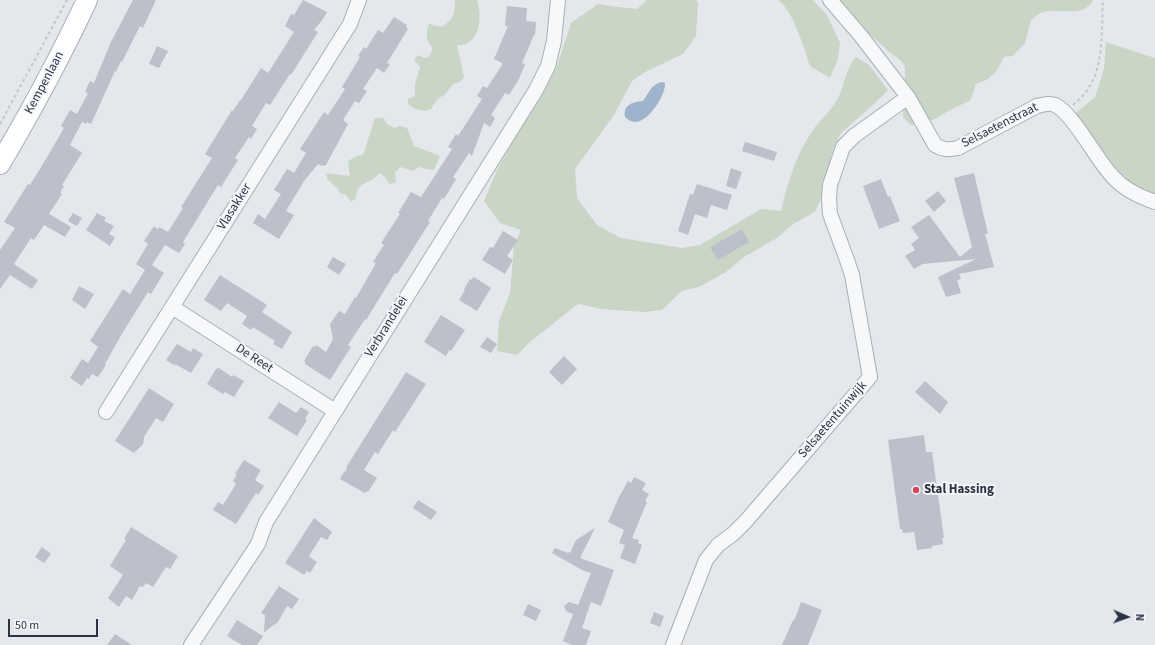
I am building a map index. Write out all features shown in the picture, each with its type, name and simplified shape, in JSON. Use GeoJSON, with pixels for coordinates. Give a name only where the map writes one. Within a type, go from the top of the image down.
{"type":"FeatureCollection","features":[{"type":"Feature","properties":{"kind":"main road","name":"Kempenlaan"},"geometry":{"type":"LineString","coordinates":[[0,164],[22,127],[75,27],[87,0]]}},
{"type":"Feature","properties":{"kind":"street","name":"Vlasakker"},"geometry":{"type":"LineString","coordinates":[[106,412],[350,24],[359,0]]}},
{"type":"Feature","properties":{"kind":"street","name":"Verbrandelei"},"geometry":{"type":"LineString","coordinates":[[191,645],[258,544],[266,522],[536,90],[548,66],[554,41],[558,0]]}},
{"type":"Feature","properties":{"kind":"street","name":"Selsaetenstraat"},"geometry":{"type":"LineString","coordinates":[[830,0],[861,36],[908,97],[935,145],[941,149],[949,150],[958,148],[1037,106],[1054,104],[1066,113],[1113,177],[1124,187],[1146,199],[1155,202]]}},
{"type":"Feature","properties":{"kind":"street","name":"Selsaetentuinwijk"},"geometry":{"type":"LineString","coordinates":[[673,645],[703,567],[712,552],[746,521],[870,377],[852,275],[830,214],[830,185],[843,147],[854,136],[908,97]]}},
{"type":"Feature","properties":{"kind":"street","name":"De Reet"},"geometry":{"type":"LineString","coordinates":[[172,307],[335,410]]}},
{"type":"Feature","properties":{"kind":"path"},"geometry":{"type":"LineString","coordinates":[[0,124],[67,0]]}},
{"type":"Feature","properties":{"kind":"path"},"geometry":{"type":"LineString","coordinates":[[1066,113],[1082,96],[1093,80],[1101,47],[1103,0]]}},
{"type":"Feature","properties":{"kind":"green space"},"geometry":{"type":"Polygon","coordinates":[[[455,0],[477,0],[479,11],[479,24],[475,36],[466,44],[457,45],[464,77],[460,82],[453,84],[445,95],[438,98],[431,109],[425,111],[415,109],[408,104],[408,99],[415,96],[415,84],[420,67],[414,60],[418,55],[424,58],[429,57],[433,48],[427,37],[429,24],[442,27],[449,21],[455,9],[455,0]]]}},
{"type":"Feature","properties":{"kind":"green space"},"geometry":{"type":"Polygon","coordinates":[[[647,0],[696,0],[698,3],[696,36],[683,54],[647,71],[632,81],[614,115],[575,169],[577,198],[597,225],[621,238],[682,248],[700,245],[761,209],[781,211],[789,180],[805,142],[814,128],[836,101],[848,71],[856,57],[869,65],[888,90],[841,133],[833,150],[820,201],[815,212],[793,224],[777,238],[744,257],[726,272],[699,287],[682,291],[662,310],[644,312],[602,309],[578,304],[531,341],[517,355],[497,351],[499,321],[510,293],[514,245],[521,230],[500,223],[484,201],[498,168],[513,141],[543,94],[557,66],[571,23],[598,4],[637,9],[647,0]]]}},
{"type":"Feature","properties":{"kind":"green space"},"geometry":{"type":"Polygon","coordinates":[[[778,0],[813,0],[827,15],[840,43],[838,59],[830,78],[810,66],[793,21],[778,0]]]}},
{"type":"Feature","properties":{"kind":"green space"},"geometry":{"type":"Polygon","coordinates":[[[838,0],[1093,0],[1089,6],[1078,11],[1050,11],[1037,15],[1031,20],[1025,43],[1013,56],[1004,57],[996,72],[988,79],[976,84],[970,101],[928,122],[911,125],[903,117],[903,106],[908,88],[905,81],[905,66],[859,24],[838,0]]]}},
{"type":"Feature","properties":{"kind":"green space"},"geometry":{"type":"Polygon","coordinates":[[[1106,42],[1155,58],[1155,196],[1135,186],[1111,165],[1076,113],[1095,97],[1104,69],[1106,42]]]}},
{"type":"Feature","properties":{"kind":"green space"},"geometry":{"type":"Polygon","coordinates":[[[375,118],[383,118],[387,124],[394,128],[400,126],[407,128],[414,146],[440,156],[434,170],[420,167],[412,171],[401,167],[395,172],[396,182],[390,184],[384,176],[379,173],[376,177],[359,188],[356,198],[351,202],[346,195],[340,193],[337,188],[327,179],[326,173],[350,176],[348,161],[357,156],[363,155],[375,118]]]}},
{"type":"Feature","properties":{"kind":"water"},"geometry":{"type":"Polygon","coordinates":[[[662,82],[665,83],[663,94],[656,107],[646,117],[641,121],[633,122],[625,117],[625,110],[629,105],[635,102],[643,101],[655,85],[662,82]]]}},
{"type":"Feature","properties":{"kind":"building"},"geometry":{"type":"Polygon","coordinates":[[[133,0],[156,0],[143,28],[140,26],[122,62],[121,61],[116,72],[115,71],[91,124],[82,122],[70,145],[82,153],[62,185],[64,186],[60,193],[62,194],[49,214],[71,227],[65,237],[44,225],[34,240],[31,238],[14,264],[38,280],[32,289],[10,275],[0,289],[0,250],[15,228],[4,222],[46,159],[64,128],[61,126],[70,110],[77,114],[88,93],[85,92],[90,81],[94,83],[110,44],[133,0]]]}},
{"type":"Feature","properties":{"kind":"building"},"geometry":{"type":"Polygon","coordinates":[[[303,0],[327,12],[314,30],[318,32],[270,105],[266,103],[252,126],[257,129],[251,139],[249,137],[235,158],[238,160],[221,187],[218,185],[183,242],[185,244],[179,253],[165,245],[152,265],[164,273],[151,294],[148,292],[123,332],[98,377],[92,374],[89,379],[87,378],[82,386],[70,378],[82,359],[88,363],[98,347],[90,341],[123,289],[130,294],[145,270],[136,264],[148,244],[144,241],[154,226],[168,232],[183,208],[181,207],[212,158],[205,154],[232,110],[233,111],[241,100],[261,68],[268,73],[294,32],[285,26],[291,14],[294,15],[303,0]]]}},
{"type":"Feature","properties":{"kind":"building"},"geometry":{"type":"Polygon","coordinates":[[[507,6],[527,8],[526,21],[536,22],[535,35],[522,63],[525,64],[519,79],[509,95],[505,93],[491,115],[495,118],[490,127],[484,123],[472,156],[469,153],[453,177],[456,179],[444,199],[442,198],[428,221],[430,222],[397,274],[395,273],[366,320],[365,319],[348,345],[351,347],[330,380],[305,364],[304,361],[313,346],[315,347],[316,345],[326,352],[333,339],[330,324],[339,311],[345,314],[355,297],[356,298],[376,263],[373,262],[384,245],[381,243],[400,214],[398,213],[411,192],[421,197],[452,149],[448,147],[456,134],[458,136],[482,99],[477,96],[483,86],[487,88],[502,65],[502,63],[494,59],[508,26],[505,26],[507,6]]]}},
{"type":"Feature","properties":{"kind":"building"},"geometry":{"type":"Polygon","coordinates":[[[394,17],[407,25],[406,27],[408,29],[387,63],[390,64],[384,73],[377,68],[363,89],[367,91],[359,103],[355,101],[343,120],[348,124],[326,165],[322,166],[318,164],[304,181],[286,211],[294,215],[279,239],[253,223],[258,214],[265,219],[281,194],[274,190],[287,169],[294,173],[306,153],[300,149],[324,112],[328,115],[345,89],[342,87],[360,57],[358,56],[364,47],[366,49],[378,30],[383,33],[394,17]]]}},
{"type":"Feature","properties":{"kind":"building"},"geometry":{"type":"Polygon","coordinates":[[[157,46],[168,51],[159,68],[149,64],[157,46]]]}},
{"type":"Feature","properties":{"kind":"building"},"geometry":{"type":"Polygon","coordinates":[[[745,142],[777,152],[774,161],[742,151],[745,142]]]}},
{"type":"Feature","properties":{"kind":"building"},"geometry":{"type":"Polygon","coordinates":[[[731,168],[742,172],[736,189],[726,186],[731,168]]]}},
{"type":"Feature","properties":{"kind":"building"},"geometry":{"type":"Polygon","coordinates":[[[974,173],[988,234],[985,234],[994,267],[959,274],[961,279],[957,280],[961,293],[946,297],[938,277],[976,259],[923,264],[914,269],[905,256],[915,250],[911,244],[919,238],[911,227],[929,215],[960,257],[972,247],[954,178],[974,173]]]}},
{"type":"Feature","properties":{"kind":"building"},"geometry":{"type":"Polygon","coordinates":[[[881,179],[900,221],[879,229],[863,186],[881,179]]]}},
{"type":"Feature","properties":{"kind":"building"},"geometry":{"type":"Polygon","coordinates":[[[697,184],[732,195],[727,210],[711,205],[707,218],[695,214],[688,235],[678,231],[690,194],[693,195],[697,184]]]}},
{"type":"Feature","properties":{"kind":"building"},"geometry":{"type":"Polygon","coordinates":[[[938,191],[946,201],[934,212],[925,201],[938,191]]]}},
{"type":"Feature","properties":{"kind":"building"},"geometry":{"type":"Polygon","coordinates":[[[73,213],[82,218],[77,226],[68,221],[73,213]]]}},
{"type":"Feature","properties":{"kind":"building"},"geometry":{"type":"Polygon","coordinates":[[[97,213],[106,218],[104,221],[114,226],[109,234],[115,237],[110,246],[86,230],[97,213]]]}},
{"type":"Feature","properties":{"kind":"building"},"geometry":{"type":"Polygon","coordinates":[[[742,229],[749,242],[718,260],[710,247],[742,229]]]}},
{"type":"Feature","properties":{"kind":"building"},"geometry":{"type":"Polygon","coordinates":[[[503,231],[518,240],[507,256],[513,260],[505,274],[482,260],[490,247],[493,248],[503,231]]]}},
{"type":"Feature","properties":{"kind":"building"},"geometry":{"type":"Polygon","coordinates":[[[333,257],[346,264],[339,275],[327,267],[333,257]]]}},
{"type":"Feature","properties":{"kind":"building"},"geometry":{"type":"Polygon","coordinates":[[[220,275],[267,305],[262,312],[292,332],[282,349],[273,344],[275,341],[253,327],[251,330],[242,324],[247,316],[227,303],[221,311],[204,300],[220,275]]]}},
{"type":"Feature","properties":{"kind":"building"},"geometry":{"type":"Polygon","coordinates":[[[474,277],[491,288],[477,311],[459,300],[470,279],[471,280],[474,277]]]}},
{"type":"Feature","properties":{"kind":"building"},"geometry":{"type":"Polygon","coordinates":[[[79,286],[94,294],[85,309],[72,300],[79,286]]]}},
{"type":"Feature","properties":{"kind":"building"},"geometry":{"type":"Polygon","coordinates":[[[441,315],[465,330],[446,356],[424,342],[441,315]]]}},
{"type":"Feature","properties":{"kind":"building"},"geometry":{"type":"Polygon","coordinates":[[[487,337],[497,344],[491,353],[480,347],[487,337]]]}},
{"type":"Feature","properties":{"kind":"building"},"geometry":{"type":"Polygon","coordinates":[[[177,344],[191,352],[193,348],[203,354],[191,373],[166,360],[177,344]]]}},
{"type":"Feature","properties":{"kind":"building"},"geometry":{"type":"Polygon","coordinates":[[[564,356],[577,369],[562,385],[549,372],[564,356]]]}},
{"type":"Feature","properties":{"kind":"building"},"geometry":{"type":"Polygon","coordinates":[[[219,368],[232,377],[233,375],[244,381],[234,397],[225,392],[223,394],[207,384],[216,369],[219,368]]]}},
{"type":"Feature","properties":{"kind":"building"},"geometry":{"type":"Polygon","coordinates":[[[406,372],[426,384],[395,432],[393,430],[378,454],[375,452],[364,470],[377,478],[368,492],[367,491],[365,493],[340,479],[406,372]]]}},
{"type":"Feature","properties":{"kind":"building"},"geometry":{"type":"Polygon","coordinates":[[[925,381],[948,402],[940,414],[915,392],[925,381]]]}},
{"type":"Feature","properties":{"kind":"building"},"geometry":{"type":"Polygon","coordinates":[[[149,388],[174,404],[163,422],[156,418],[144,437],[143,444],[134,453],[115,441],[149,388]]]}},
{"type":"Feature","properties":{"kind":"building"},"geometry":{"type":"Polygon","coordinates":[[[279,402],[296,413],[301,407],[309,412],[305,419],[307,420],[297,436],[268,418],[279,402]]]}},
{"type":"Feature","properties":{"kind":"building","name":"Stal Hassing"},"geometry":{"type":"Polygon","coordinates":[[[924,435],[926,452],[932,452],[944,538],[942,538],[943,544],[932,546],[932,548],[917,550],[914,532],[903,533],[902,529],[900,529],[888,440],[924,435]]]}},
{"type":"Feature","properties":{"kind":"building"},"geometry":{"type":"Polygon","coordinates":[[[244,460],[261,470],[255,480],[264,486],[258,495],[256,493],[236,524],[213,510],[218,502],[223,505],[236,484],[233,481],[237,475],[235,474],[244,460]]]}},
{"type":"Feature","properties":{"kind":"building"},"geometry":{"type":"Polygon","coordinates":[[[634,477],[646,483],[642,490],[649,494],[645,501],[647,502],[632,538],[639,540],[638,543],[642,545],[635,564],[620,558],[625,545],[619,543],[624,530],[608,522],[628,481],[631,483],[634,477]]]}},
{"type":"Feature","properties":{"kind":"building"},"geometry":{"type":"Polygon","coordinates":[[[418,500],[437,512],[431,520],[413,508],[418,500]]]}},
{"type":"Feature","properties":{"kind":"building"},"geometry":{"type":"Polygon","coordinates":[[[314,518],[332,532],[327,540],[321,537],[309,556],[317,562],[310,573],[307,571],[304,575],[285,563],[314,518]]]}},
{"type":"Feature","properties":{"kind":"building"},"geometry":{"type":"Polygon","coordinates":[[[131,527],[178,556],[170,569],[166,567],[153,587],[146,583],[143,587],[140,586],[132,600],[126,596],[119,607],[108,598],[123,575],[110,566],[126,540],[124,539],[131,527]]]}},
{"type":"Feature","properties":{"kind":"building"},"geometry":{"type":"Polygon","coordinates":[[[595,528],[580,558],[614,570],[601,606],[591,602],[582,628],[591,631],[586,645],[572,645],[563,641],[573,614],[566,611],[564,606],[569,602],[578,605],[591,573],[582,570],[552,553],[555,548],[570,553],[576,540],[595,528]]]}},
{"type":"Feature","properties":{"kind":"building"},"geometry":{"type":"Polygon","coordinates":[[[42,547],[51,554],[44,563],[35,557],[42,547]]]}},
{"type":"Feature","properties":{"kind":"building"},"geometry":{"type":"Polygon","coordinates":[[[279,586],[299,599],[292,609],[287,606],[278,622],[264,632],[265,615],[261,613],[279,586]]]}},
{"type":"Feature","properties":{"kind":"building"},"geometry":{"type":"Polygon","coordinates":[[[801,602],[822,610],[808,645],[782,645],[793,620],[794,621],[801,602]]]}},
{"type":"Feature","properties":{"kind":"building"},"geometry":{"type":"Polygon","coordinates":[[[528,604],[541,610],[536,621],[523,615],[528,604]]]}},
{"type":"Feature","properties":{"kind":"building"},"geometry":{"type":"Polygon","coordinates":[[[654,612],[664,616],[660,627],[650,623],[654,612]]]}},
{"type":"Feature","properties":{"kind":"building"},"geometry":{"type":"Polygon","coordinates":[[[237,620],[263,636],[257,645],[242,645],[227,636],[237,620]]]}},
{"type":"Feature","properties":{"kind":"building"},"geometry":{"type":"Polygon","coordinates":[[[115,634],[132,645],[107,645],[115,634]]]}},
{"type":"Feature","properties":{"kind":"place","name":"Stal Hassing"},"geometry":{"type":"Point","coordinates":[916,490]}}]}
